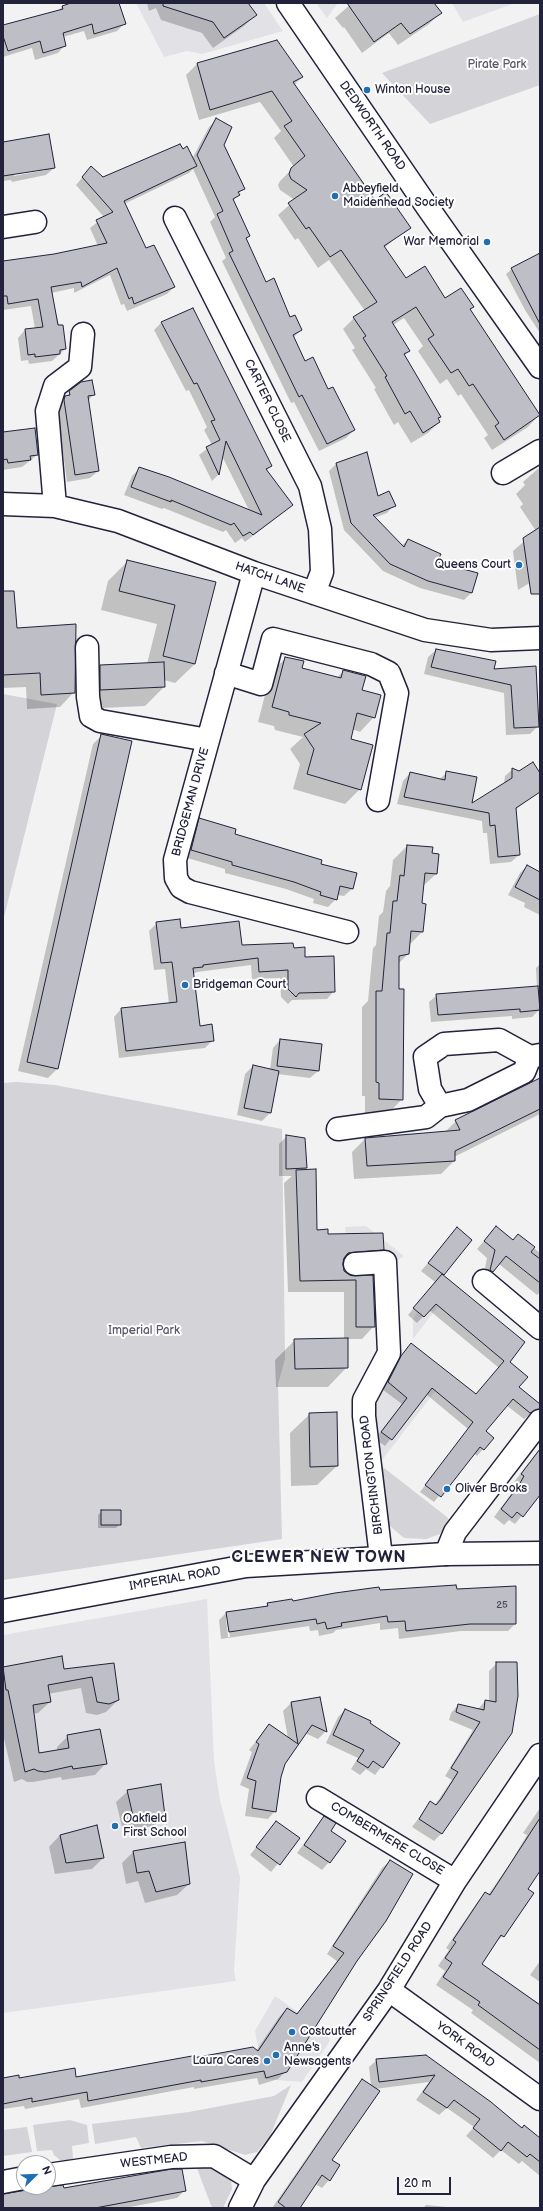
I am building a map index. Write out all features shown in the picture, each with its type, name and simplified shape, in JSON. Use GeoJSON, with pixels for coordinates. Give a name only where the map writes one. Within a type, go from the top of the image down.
{"type":"FeatureCollection","features":[{"type":"Feature","properties":{"kind":"street","name":"DEDWORTH ROAD"},"geometry":{"type":"LineString","coordinates":[[288,3],[428,208],[540,367]]}},
{"type":"Feature","properties":{"kind":"street","name":"CARTER CLOSE"},"geometry":{"type":"LineString","coordinates":[[175,217],[310,486],[320,529],[322,572],[314,593]]}},
{"type":"Feature","properties":{"kind":"street"},"geometry":{"type":"LineString","coordinates":[[3,227],[35,222]]}},
{"type":"Feature","properties":{"kind":"street"},"geometry":{"type":"LineString","coordinates":[[55,506],[47,410],[55,386],[80,367],[83,334]]}},
{"type":"Feature","properties":{"kind":"street"},"geometry":{"type":"LineString","coordinates":[[503,473],[540,451]]}},
{"type":"Feature","properties":{"kind":"street","name":"HATCH LANE"},"geometry":{"type":"LineString","coordinates":[[3,504],[55,506],[118,521],[254,573],[425,630],[491,640],[540,638]]}},
{"type":"Feature","properties":{"kind":"street","name":"BRIDGEMAN DRIVE"},"geometry":{"type":"LineString","coordinates":[[254,573],[175,860],[174,869],[181,887],[190,892],[347,932]]}},
{"type":"Feature","properties":{"kind":"street"},"geometry":{"type":"LineString","coordinates":[[226,673],[261,684],[274,639],[371,664],[389,673],[397,693],[378,800]]}},
{"type":"Feature","properties":{"kind":"street"},"geometry":{"type":"LineString","coordinates":[[87,648],[88,697],[91,716],[100,722],[208,740]]}},
{"type":"Feature","properties":{"kind":"street"},"geometry":{"type":"LineString","coordinates":[[338,1129],[426,1118],[440,1106],[468,1100],[524,1072],[535,1056],[499,1040],[444,1044],[425,1057],[430,1089],[440,1106]]}},
{"type":"Feature","properties":{"kind":"street","name":"BIRCHINGTON ROAD"},"geometry":{"type":"LineString","coordinates":[[355,1264],[385,1262],[389,1353],[364,1400],[364,1416],[381,1557]]}},
{"type":"Feature","properties":{"kind":"street"},"geometry":{"type":"LineString","coordinates":[[484,1281],[540,1328]]}},
{"type":"Feature","properties":{"kind":"street"},"geometry":{"type":"LineString","coordinates":[[446,1554],[455,1532],[540,1422]]}},
{"type":"Feature","properties":{"kind":"street","name":"IMPERIAL ROAD"},"geometry":{"type":"LineString","coordinates":[[3,1611],[246,1566],[381,1557],[540,1552]]}},
{"type":"Feature","properties":{"kind":"street","name":"SPRINGFIELD ROAD"},"geometry":{"type":"LineString","coordinates":[[240,2208],[254,2180],[389,1990],[455,1881],[540,1755]]}},
{"type":"Feature","properties":{"kind":"street","name":"COMBERMERE CLOSE"},"geometry":{"type":"LineString","coordinates":[[318,1798],[455,1881]]}},
{"type":"Feature","properties":{"kind":"street","name":"YORK ROAD"},"geometry":{"type":"LineString","coordinates":[[389,1990],[540,2099]]}},
{"type":"Feature","properties":{"kind":"street","name":"WESTMEAD"},"geometry":{"type":"LineString","coordinates":[[56,2174],[172,2157],[214,2156],[254,2180]]}},
{"type":"Feature","properties":{"kind":"street"},"geometry":{"type":"LineString","coordinates":[[3,2182],[16,2180]]}},
{"type":"Feature","properties":{"kind":"shaded area"},"geometry":{"type":"Polygon","coordinates":[[[136,3],[264,3],[283,31],[202,54],[187,51],[164,57],[136,3]]]}},
{"type":"Feature","properties":{"kind":"shaded area"},"geometry":{"type":"Polygon","coordinates":[[[316,3],[338,3],[327,18],[316,3]]]}},
{"type":"Feature","properties":{"kind":"shaded area"},"geometry":{"type":"Polygon","coordinates":[[[452,3],[515,3],[463,22],[452,3]]]}},
{"type":"Feature","properties":{"kind":"shaded area"},"geometry":{"type":"Polygon","coordinates":[[[366,1226],[404,1256],[382,1271],[350,1272],[345,1227],[366,1226]]]}},
{"type":"Feature","properties":{"kind":"shaded area"},"geometry":{"type":"Polygon","coordinates":[[[437,1282],[449,1292],[413,1339],[413,1319],[437,1282]]]}},
{"type":"Feature","properties":{"kind":"shaded area"},"geometry":{"type":"Polygon","coordinates":[[[407,1346],[447,1376],[379,1464],[372,1415],[377,1389],[400,1365],[407,1346]]]}},
{"type":"Feature","properties":{"kind":"shaded area","name":"Oakfield First School"},"geometry":{"type":"Polygon","coordinates":[[[207,1599],[214,1761],[220,1800],[240,1877],[234,1971],[236,1981],[3,2013],[3,1635],[207,1599]]]}},
{"type":"Feature","properties":{"kind":"shaded area"},"geometry":{"type":"Polygon","coordinates":[[[275,1996],[325,2031],[330,2041],[302,2082],[264,2079],[255,2031],[275,1996]]]}},
{"type":"Feature","properties":{"kind":"green space","name":"Pirate Park"},"geometry":{"type":"Polygon","coordinates":[[[540,14],[540,85],[430,124],[382,73],[540,14]]]}},
{"type":"Feature","properties":{"kind":"green space"},"geometry":{"type":"Polygon","coordinates":[[[3,694],[57,704],[3,921],[3,694]]]}},
{"type":"Feature","properties":{"kind":"green space","name":"Imperial Park"},"geometry":{"type":"Polygon","coordinates":[[[17,1082],[55,1085],[282,1129],[285,1359],[278,1384],[282,1539],[3,1580],[3,1083],[17,1082]]]}},
{"type":"Feature","properties":{"kind":"green space"},"geometry":{"type":"Polygon","coordinates":[[[379,1464],[447,1517],[449,1520],[440,1534],[426,1539],[404,1538],[385,1522],[379,1464]]]}},
{"type":"Feature","properties":{"kind":"green space"},"geometry":{"type":"Polygon","coordinates":[[[291,2085],[270,2136],[257,2152],[245,2155],[202,2141],[141,2148],[136,2137],[95,2144],[92,2124],[189,2112],[274,2096],[291,2085]]]}},
{"type":"Feature","properties":{"kind":"green space"},"geometry":{"type":"Polygon","coordinates":[[[70,2120],[87,2125],[89,2143],[72,2146],[73,2158],[67,2161],[60,2160],[56,2155],[54,2155],[52,2150],[37,2151],[33,2125],[70,2120]]]}},
{"type":"Feature","properties":{"kind":"green space"},"geometry":{"type":"Polygon","coordinates":[[[27,2127],[32,2152],[3,2156],[3,2130],[27,2127]]]}},
{"type":"Feature","properties":{"kind":"green space"},"geometry":{"type":"Polygon","coordinates":[[[195,2163],[206,2163],[225,2173],[231,2180],[232,2189],[223,2208],[212,2208],[195,2163]]]}},
{"type":"Feature","properties":{"kind":"building"},"geometry":{"type":"Polygon","coordinates":[[[71,3],[119,3],[126,24],[94,34],[92,24],[63,33],[66,46],[43,53],[40,41],[8,51],[3,36],[3,25],[63,9],[62,6],[71,3]]]}},
{"type":"Feature","properties":{"kind":"building"},"geometry":{"type":"Polygon","coordinates":[[[163,3],[248,3],[257,15],[224,38],[213,22],[163,6],[163,3]]]}},
{"type":"Feature","properties":{"kind":"building"},"geometry":{"type":"Polygon","coordinates":[[[347,3],[434,3],[442,13],[410,34],[401,23],[374,42],[347,3]]]}},
{"type":"Feature","properties":{"kind":"building"},"geometry":{"type":"Polygon","coordinates":[[[277,40],[303,77],[293,82],[375,200],[386,192],[411,228],[384,246],[406,278],[425,266],[445,298],[461,288],[474,307],[470,309],[540,415],[504,440],[495,426],[499,423],[473,384],[469,386],[458,369],[451,373],[428,339],[434,335],[416,307],[392,322],[410,351],[404,354],[441,417],[438,418],[440,422],[423,433],[410,411],[405,414],[385,377],[387,376],[363,338],[366,336],[353,317],[377,302],[341,250],[330,257],[309,227],[306,229],[288,203],[307,190],[291,179],[289,174],[291,168],[305,156],[284,126],[292,121],[272,91],[210,110],[197,63],[277,40]]]}},
{"type":"Feature","properties":{"kind":"building"},"geometry":{"type":"Polygon","coordinates":[[[216,118],[232,127],[224,145],[245,189],[238,192],[240,195],[233,199],[250,236],[246,238],[266,282],[274,278],[290,317],[295,315],[302,330],[293,335],[305,361],[313,357],[328,389],[333,387],[355,430],[327,444],[302,395],[299,397],[229,253],[233,251],[217,214],[223,211],[197,155],[216,118]]]}},
{"type":"Feature","properties":{"kind":"building"},"geometry":{"type":"Polygon","coordinates":[[[49,134],[55,168],[3,176],[3,142],[49,134]]]}},
{"type":"Feature","properties":{"kind":"building"},"geometry":{"type":"Polygon","coordinates":[[[180,144],[183,149],[187,146],[197,166],[124,201],[146,248],[154,245],[175,287],[134,304],[132,297],[129,299],[117,268],[82,287],[81,282],[51,287],[58,325],[63,325],[66,349],[60,350],[60,354],[35,357],[35,354],[28,355],[25,329],[43,327],[38,299],[8,304],[7,296],[3,296],[3,261],[54,254],[107,243],[96,220],[113,212],[82,177],[91,166],[103,177],[180,144]]]}},
{"type":"Feature","properties":{"kind":"building"},"geometry":{"type":"Polygon","coordinates":[[[540,253],[540,324],[511,268],[540,253]]]}},
{"type":"Feature","properties":{"kind":"building"},"geometry":{"type":"Polygon","coordinates":[[[193,308],[272,466],[266,469],[293,505],[253,535],[250,532],[243,536],[234,523],[231,525],[171,500],[171,502],[131,487],[139,467],[169,477],[262,515],[226,441],[219,475],[206,447],[220,440],[211,421],[215,420],[197,383],[194,384],[161,322],[193,308]]]}},
{"type":"Feature","properties":{"kind":"building"},"geometry":{"type":"Polygon","coordinates":[[[92,380],[95,395],[88,396],[99,471],[75,475],[64,400],[65,396],[70,395],[69,391],[81,382],[92,380]]]}},
{"type":"Feature","properties":{"kind":"building"},"geometry":{"type":"Polygon","coordinates":[[[35,428],[38,455],[30,456],[31,460],[8,463],[7,459],[3,460],[3,432],[35,428]]]}},
{"type":"Feature","properties":{"kind":"building"},"geometry":{"type":"Polygon","coordinates":[[[367,452],[378,496],[389,491],[396,506],[373,515],[404,547],[408,539],[441,554],[437,562],[478,573],[472,593],[428,581],[390,564],[351,523],[336,463],[367,452]]]}},
{"type":"Feature","properties":{"kind":"building"},"geometry":{"type":"Polygon","coordinates":[[[540,527],[540,594],[531,594],[523,538],[540,527]]]}},
{"type":"Feature","properties":{"kind":"building"},"geometry":{"type":"Polygon","coordinates":[[[127,560],[216,582],[195,664],[163,656],[175,605],[119,591],[127,560]]]}},
{"type":"Feature","properties":{"kind":"building"},"geometry":{"type":"Polygon","coordinates":[[[3,591],[14,591],[17,628],[76,624],[75,693],[41,695],[40,673],[3,675],[3,591]]]}},
{"type":"Feature","properties":{"kind":"building"},"geometry":{"type":"Polygon","coordinates":[[[436,649],[496,661],[494,669],[536,666],[539,727],[514,728],[511,685],[431,667],[436,649]]]}},
{"type":"Feature","properties":{"kind":"building"},"geometry":{"type":"Polygon","coordinates":[[[285,657],[304,661],[302,668],[341,678],[343,670],[366,676],[362,690],[381,695],[375,718],[357,713],[351,739],[373,745],[361,790],[307,774],[314,749],[304,734],[321,723],[289,715],[289,712],[272,707],[285,657]]]}},
{"type":"Feature","properties":{"kind":"building"},"geometry":{"type":"Polygon","coordinates":[[[164,662],[165,687],[100,690],[100,665],[164,662]]]}},
{"type":"Feature","properties":{"kind":"building"},"geometry":{"type":"Polygon","coordinates":[[[101,734],[132,741],[58,1069],[27,1062],[101,734]]]}},
{"type":"Feature","properties":{"kind":"building"},"geometry":{"type":"Polygon","coordinates":[[[533,762],[540,773],[540,792],[516,808],[520,855],[498,857],[495,825],[490,826],[489,813],[404,797],[410,772],[445,780],[446,771],[477,777],[472,803],[512,778],[512,768],[519,771],[533,762]]]}},
{"type":"Feature","properties":{"kind":"building"},"geometry":{"type":"Polygon","coordinates":[[[199,818],[236,829],[235,834],[322,860],[321,864],[357,873],[353,889],[340,886],[337,900],[320,895],[321,892],[294,882],[232,865],[232,862],[191,850],[199,818]]]}},
{"type":"Feature","properties":{"kind":"building"},"geometry":{"type":"Polygon","coordinates":[[[407,845],[433,847],[432,853],[439,854],[437,874],[425,873],[422,903],[426,904],[423,932],[411,931],[409,954],[399,956],[399,989],[404,989],[403,1100],[379,1099],[379,1083],[376,1082],[376,991],[382,991],[387,933],[390,933],[393,901],[397,901],[400,875],[404,876],[407,845]]]}},
{"type":"Feature","properties":{"kind":"building"},"geometry":{"type":"Polygon","coordinates":[[[527,865],[540,872],[540,900],[515,887],[527,865]]]}},
{"type":"Feature","properties":{"kind":"building","name":"Bridgeman Court"},"geometry":{"type":"Polygon","coordinates":[[[180,919],[181,928],[239,921],[242,945],[293,943],[294,948],[305,947],[305,957],[334,956],[335,992],[299,993],[296,997],[288,989],[288,970],[259,972],[258,958],[203,965],[203,967],[193,968],[200,1026],[212,1024],[214,1041],[126,1051],[121,1008],[177,1002],[172,962],[161,963],[156,922],[180,919]]]}},
{"type":"Feature","properties":{"kind":"building"},"geometry":{"type":"Polygon","coordinates":[[[538,986],[540,1010],[520,1012],[520,1009],[438,1015],[436,994],[538,986]]]}},
{"type":"Feature","properties":{"kind":"building"},"geometry":{"type":"Polygon","coordinates":[[[280,1039],[322,1044],[319,1071],[277,1066],[280,1039]]]}},
{"type":"Feature","properties":{"kind":"building"},"geometry":{"type":"Polygon","coordinates":[[[253,1065],[279,1071],[271,1113],[244,1108],[253,1065]]]}},
{"type":"Feature","properties":{"kind":"building"},"geometry":{"type":"Polygon","coordinates":[[[540,1078],[540,1109],[455,1151],[455,1161],[367,1166],[365,1138],[460,1130],[455,1120],[540,1078]]]}},
{"type":"Feature","properties":{"kind":"building"},"geometry":{"type":"Polygon","coordinates":[[[286,1135],[305,1138],[307,1168],[286,1169],[286,1135]]]}},
{"type":"Feature","properties":{"kind":"building"},"geometry":{"type":"Polygon","coordinates":[[[316,1169],[317,1230],[328,1229],[328,1234],[383,1233],[384,1250],[348,1253],[344,1258],[343,1264],[344,1271],[350,1275],[373,1275],[375,1327],[356,1327],[356,1280],[300,1281],[296,1170],[316,1169]]]}},
{"type":"Feature","properties":{"kind":"building"},"geometry":{"type":"Polygon","coordinates":[[[496,1226],[513,1240],[518,1234],[535,1247],[531,1252],[540,1259],[540,1283],[506,1256],[493,1272],[490,1270],[495,1250],[484,1241],[496,1226]]]}},
{"type":"Feature","properties":{"kind":"building"},"geometry":{"type":"Polygon","coordinates":[[[457,1227],[472,1240],[444,1275],[428,1263],[457,1227]]]}},
{"type":"Feature","properties":{"kind":"building"},"geometry":{"type":"Polygon","coordinates":[[[442,1274],[525,1342],[510,1362],[528,1377],[519,1387],[540,1404],[540,1409],[530,1413],[513,1399],[486,1431],[494,1438],[484,1450],[480,1447],[441,1497],[425,1485],[473,1422],[432,1388],[392,1440],[381,1432],[407,1398],[388,1382],[401,1356],[411,1343],[476,1394],[504,1361],[436,1304],[424,1317],[413,1308],[442,1274]]]}},
{"type":"Feature","properties":{"kind":"building"},"geometry":{"type":"Polygon","coordinates":[[[348,1338],[348,1368],[295,1369],[294,1339],[348,1338]]]}},
{"type":"Feature","properties":{"kind":"building"},"geometry":{"type":"Polygon","coordinates":[[[337,1412],[338,1466],[310,1467],[309,1413],[337,1412]]]}},
{"type":"Feature","properties":{"kind":"building"},"geometry":{"type":"Polygon","coordinates":[[[540,1449],[540,1495],[523,1517],[517,1512],[512,1518],[501,1509],[519,1485],[524,1476],[521,1474],[540,1449]]]}},
{"type":"Feature","properties":{"kind":"building"},"geometry":{"type":"Polygon","coordinates":[[[101,1510],[121,1510],[121,1525],[101,1525],[101,1510]]]}},
{"type":"Feature","properties":{"kind":"building"},"geometry":{"type":"Polygon","coordinates":[[[456,1585],[457,1589],[516,1586],[516,1624],[470,1624],[406,1631],[405,1621],[388,1622],[387,1616],[341,1623],[342,1626],[327,1629],[325,1622],[317,1624],[316,1619],[229,1632],[226,1612],[268,1606],[267,1603],[292,1599],[293,1601],[379,1587],[380,1590],[456,1585]]]}},
{"type":"Feature","properties":{"kind":"building"},"geometry":{"type":"Polygon","coordinates":[[[62,1656],[64,1669],[114,1663],[119,1700],[109,1704],[97,1702],[92,1677],[48,1685],[51,1702],[33,1705],[39,1753],[69,1748],[67,1735],[100,1729],[107,1764],[73,1769],[72,1766],[45,1772],[34,1769],[25,1772],[8,1690],[6,1690],[3,1667],[62,1656]]]}},
{"type":"Feature","properties":{"kind":"building"},"geometry":{"type":"Polygon","coordinates":[[[496,1662],[517,1662],[518,1696],[512,1733],[442,1834],[419,1819],[430,1801],[436,1805],[441,1799],[458,1772],[451,1768],[480,1722],[456,1712],[458,1704],[484,1710],[485,1700],[496,1702],[496,1662]]]}},
{"type":"Feature","properties":{"kind":"building"},"geometry":{"type":"Polygon","coordinates":[[[320,1697],[327,1732],[312,1725],[285,1764],[281,1777],[276,1812],[252,1808],[256,1781],[247,1778],[259,1744],[256,1742],[269,1724],[298,1744],[291,1702],[320,1697]]]}},
{"type":"Feature","properties":{"kind":"building"},"geometry":{"type":"Polygon","coordinates":[[[345,1709],[371,1721],[370,1723],[400,1743],[383,1768],[373,1761],[368,1768],[357,1761],[364,1750],[333,1735],[345,1709]]]}},
{"type":"Feature","properties":{"kind":"building"},"geometry":{"type":"Polygon","coordinates":[[[161,1784],[165,1816],[134,1820],[127,1790],[161,1784]]]}},
{"type":"Feature","properties":{"kind":"building"},"geometry":{"type":"Polygon","coordinates":[[[324,1816],[336,1823],[331,1831],[346,1841],[330,1863],[304,1845],[324,1816]]]}},
{"type":"Feature","properties":{"kind":"building"},"geometry":{"type":"Polygon","coordinates":[[[540,1818],[540,1871],[528,1889],[534,1893],[504,1937],[501,1935],[482,1964],[540,2005],[540,2050],[478,2005],[480,2002],[443,1977],[452,1963],[445,1958],[456,1942],[453,1940],[485,1892],[490,1895],[540,1818]]]}},
{"type":"Feature","properties":{"kind":"building"},"geometry":{"type":"Polygon","coordinates":[[[276,1821],[300,1838],[280,1865],[256,1847],[276,1821]]]}},
{"type":"Feature","properties":{"kind":"building"},"geometry":{"type":"Polygon","coordinates":[[[97,1825],[104,1858],[66,1863],[60,1835],[97,1825]]]}},
{"type":"Feature","properties":{"kind":"building"},"geometry":{"type":"Polygon","coordinates":[[[185,1842],[190,1884],[156,1892],[149,1871],[137,1873],[133,1851],[185,1842]]]}},
{"type":"Feature","properties":{"kind":"building"},"geometry":{"type":"Polygon","coordinates":[[[390,1860],[413,1874],[386,1921],[357,1961],[287,2072],[266,2078],[264,2071],[201,2082],[201,2080],[88,2101],[87,2092],[32,2102],[32,2098],[3,2104],[3,2078],[19,2075],[19,2078],[75,2068],[76,2077],[192,2056],[193,2058],[253,2047],[258,2051],[287,2008],[297,2014],[344,1953],[333,1946],[390,1860]]]}},
{"type":"Feature","properties":{"kind":"building"},"geometry":{"type":"Polygon","coordinates":[[[426,2055],[491,2102],[522,2128],[524,2125],[540,2138],[540,2162],[530,2154],[527,2157],[508,2142],[501,2151],[473,2128],[480,2119],[454,2100],[447,2108],[423,2092],[435,2075],[379,2082],[376,2059],[426,2055]]]}},
{"type":"Feature","properties":{"kind":"building"},"geometry":{"type":"Polygon","coordinates":[[[362,2079],[380,2091],[332,2160],[340,2165],[330,2181],[322,2175],[300,2208],[286,2208],[278,2202],[362,2079]]]}},
{"type":"Feature","properties":{"kind":"building"},"geometry":{"type":"Polygon","coordinates":[[[172,2169],[182,2169],[186,2191],[95,2208],[3,2208],[3,2194],[16,2192],[16,2195],[56,2195],[56,2186],[63,2185],[64,2188],[172,2169]]]}},
{"type":"Feature","properties":{"kind":"place","name":"Winton House"},"geometry":{"type":"Point","coordinates":[367,90]}},
{"type":"Feature","properties":{"kind":"place","name":"Abbeyfield Maidenhead Society"},"geometry":{"type":"Point","coordinates":[335,196]}},
{"type":"Feature","properties":{"kind":"place","name":"War Memorial"},"geometry":{"type":"Point","coordinates":[487,242]}},
{"type":"Feature","properties":{"kind":"place","name":"Queens Court"},"geometry":{"type":"Point","coordinates":[519,565]}},
{"type":"Feature","properties":{"kind":"place","name":"Bridgeman Court"},"geometry":{"type":"Point","coordinates":[185,985]}},
{"type":"Feature","properties":{"kind":"place","name":"Oliver Brooks"},"geometry":{"type":"Point","coordinates":[447,1489]}},
{"type":"Feature","properties":{"kind":"place","name":"Oakfield First School"},"geometry":{"type":"Point","coordinates":[115,1826]}},
{"type":"Feature","properties":{"kind":"place","name":"Costcutter"},"geometry":{"type":"Point","coordinates":[292,2032]}},
{"type":"Feature","properties":{"kind":"place","name":"Anne's Newsagents"},"geometry":{"type":"Point","coordinates":[276,2055]}},
{"type":"Feature","properties":{"kind":"place","name":"Laura Cares"},"geometry":{"type":"Point","coordinates":[267,2061]}},
{"type":"Feature","properties":{"kind":"district","name":"CLEWER NEW TOWN"},"geometry":{"type":"Point","coordinates":[319,1558]}}]}
